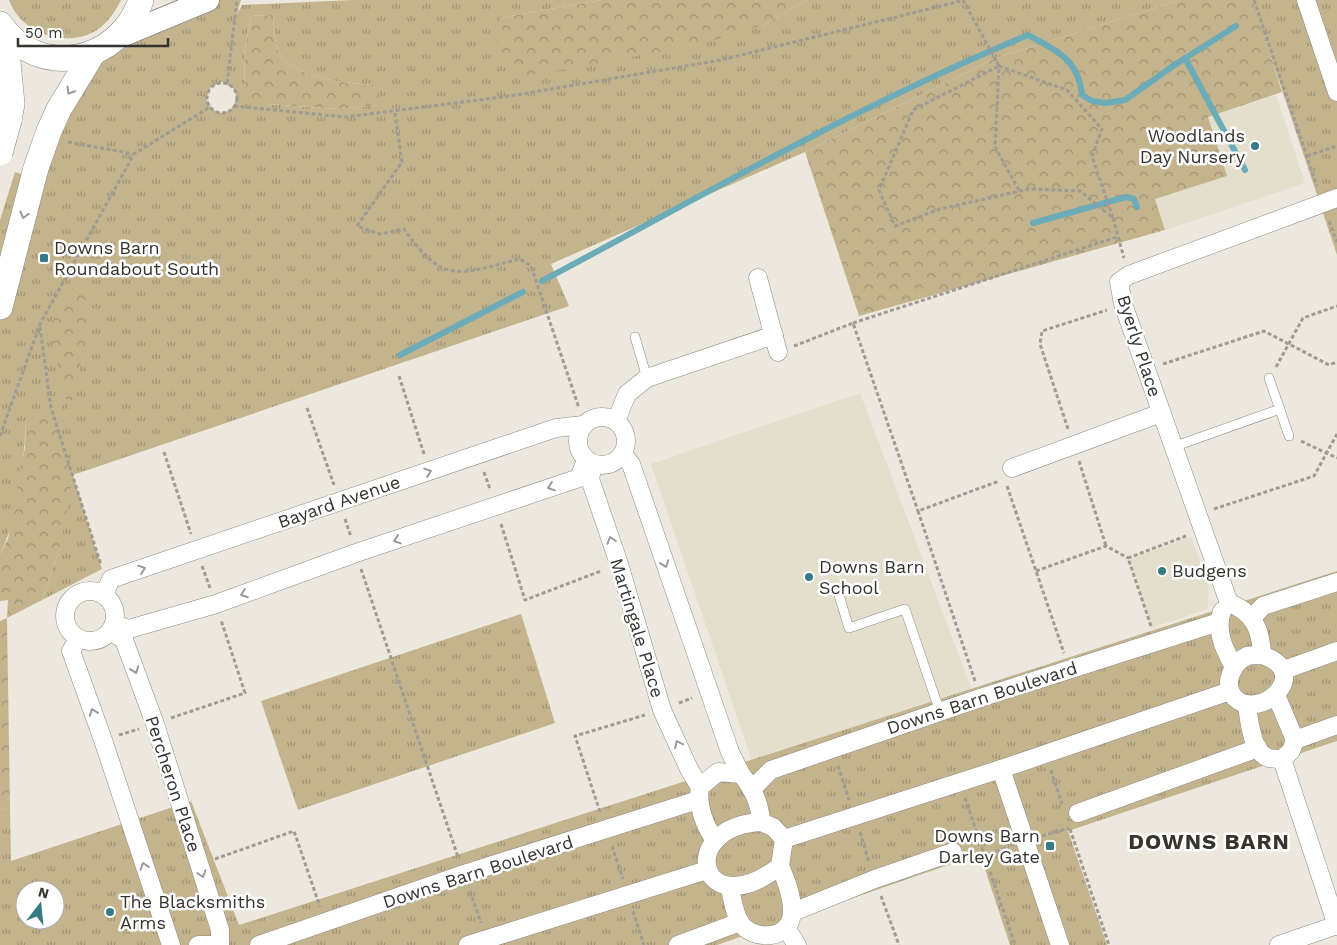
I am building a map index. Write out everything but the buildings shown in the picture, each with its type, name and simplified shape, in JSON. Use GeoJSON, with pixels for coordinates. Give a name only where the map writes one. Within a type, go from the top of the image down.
{"type":"FeatureCollection","features":[{"type":"Feature","properties":{"kind":"main road"},"geometry":{"type":"LineString","coordinates":[[2,28],[23,47],[46,56],[70,58],[94,53],[121,36],[136,16],[141,0]]}},
{"type":"Feature","properties":{"kind":"main road"},"geometry":{"type":"LineString","coordinates":[[0,153],[12,104],[2,28]]}},
{"type":"Feature","properties":{"kind":"main road"},"geometry":{"type":"LineString","coordinates":[[0,307],[36,168],[49,131],[58,109],[94,53]]}},
{"type":"Feature","properties":{"kind":"street"},"geometry":{"type":"LineString","coordinates":[[121,36],[208,0]]}},
{"type":"Feature","properties":{"kind":"street"},"geometry":{"type":"LineString","coordinates":[[1306,0],[1337,92]]}},
{"type":"Feature","properties":{"kind":"street","name":"Byerly Place"},"geometry":{"type":"LineString","coordinates":[[1229,603],[1146,370],[1118,282],[1129,275],[1330,200]]}},
{"type":"Feature","properties":{"kind":"street"},"geometry":{"type":"LineString","coordinates":[[758,278],[778,352]]}},
{"type":"Feature","properties":{"kind":"street"},"geometry":{"type":"LineString","coordinates":[[616,421],[628,394],[647,378],[774,335]]}},
{"type":"Feature","properties":{"kind":"street"},"geometry":{"type":"LineString","coordinates":[[1012,468],[1161,413]]}},
{"type":"Feature","properties":{"kind":"street"},"geometry":{"type":"LineString","coordinates":[[604,416],[616,421],[627,440],[623,454],[612,464],[590,462],[580,453],[578,435],[586,422],[604,416]]}},
{"type":"Feature","properties":{"kind":"street","name":"Bayard Avenue"},"geometry":{"type":"LineString","coordinates":[[107,587],[429,471],[556,428],[586,422]]}},
{"type":"Feature","properties":{"kind":"street"},"geometry":{"type":"LineString","coordinates":[[623,454],[631,464],[730,752],[741,774],[752,789],[760,809],[760,822]]}},
{"type":"Feature","properties":{"kind":"street"},"geometry":{"type":"LineString","coordinates":[[112,627],[129,629],[216,604],[356,553],[579,478],[590,462]]}},
{"type":"Feature","properties":{"kind":"street","name":"Martingale Place"},"geometry":{"type":"LineString","coordinates":[[590,462],[590,479],[619,564],[662,710],[699,794],[705,826],[715,841]]}},
{"type":"Feature","properties":{"kind":"street"},"geometry":{"type":"LineString","coordinates":[[1252,618],[1263,606],[1337,582]]}},
{"type":"Feature","properties":{"kind":"street"},"geometry":{"type":"LineString","coordinates":[[107,587],[115,611],[112,627],[94,641],[78,639],[71,634],[65,624],[64,613],[66,604],[71,598],[82,591],[107,587]]}},
{"type":"Feature","properties":{"kind":"street"},"geometry":{"type":"LineString","coordinates":[[1234,667],[1221,639],[1218,622],[1222,612],[1229,603],[1244,608],[1252,618],[1261,641],[1262,655]]}},
{"type":"Feature","properties":{"kind":"street","name":"Downs Barn Boulevard"},"geometry":{"type":"LineString","coordinates":[[752,789],[771,770],[980,698],[1218,622]]}},
{"type":"Feature","properties":{"kind":"street","name":"Percheron Place"},"geometry":{"type":"LineString","coordinates":[[112,627],[124,640],[155,724],[220,930],[220,945]]}},
{"type":"Feature","properties":{"kind":"street"},"geometry":{"type":"LineString","coordinates":[[78,639],[70,651],[103,740],[171,945]]}},
{"type":"Feature","properties":{"kind":"street"},"geometry":{"type":"LineString","coordinates":[[1284,670],[1337,651]]}},
{"type":"Feature","properties":{"kind":"street"},"geometry":{"type":"LineString","coordinates":[[1262,655],[1276,660],[1284,670],[1284,682],[1276,695],[1263,703],[1247,704],[1236,699],[1230,691],[1229,677],[1234,667],[1247,656],[1262,655]]}},
{"type":"Feature","properties":{"kind":"street"},"geometry":{"type":"LineString","coordinates":[[784,839],[1001,769],[1230,691]]}},
{"type":"Feature","properties":{"kind":"street"},"geometry":{"type":"LineString","coordinates":[[1247,704],[1249,721],[1258,748],[1268,758],[1282,759],[1291,751],[1295,740],[1276,695]]}},
{"type":"Feature","properties":{"kind":"street"},"geometry":{"type":"LineString","coordinates":[[1295,740],[1337,724]]}},
{"type":"Feature","properties":{"kind":"street"},"geometry":{"type":"LineString","coordinates":[[1069,814],[1258,748]]}},
{"type":"Feature","properties":{"kind":"street"},"geometry":{"type":"LineString","coordinates":[[1279,945],[1337,926],[1282,759]]}},
{"type":"Feature","properties":{"kind":"street"},"geometry":{"type":"LineString","coordinates":[[1001,769],[1060,945]]}},
{"type":"Feature","properties":{"kind":"street","name":"Downs Barn Boulevard"},"geometry":{"type":"LineString","coordinates":[[260,945],[325,924],[464,874],[606,830],[699,794],[718,772],[741,774]]}},
{"type":"Feature","properties":{"kind":"street"},"geometry":{"type":"LineString","coordinates":[[780,866],[765,878],[748,886],[730,888],[717,881],[707,870],[706,853],[727,830],[743,823],[760,822],[773,827],[784,839]]}},
{"type":"Feature","properties":{"kind":"street"},"geometry":{"type":"LineString","coordinates":[[784,839],[780,866],[787,882],[789,920],[798,945]]}},
{"type":"Feature","properties":{"kind":"street"},"geometry":{"type":"LineString","coordinates":[[730,888],[732,902],[740,922],[753,940],[773,936],[789,920],[875,879],[953,852]]}},
{"type":"Feature","properties":{"kind":"street"},"geometry":{"type":"LineString","coordinates":[[468,945],[627,893],[707,870]]}},
{"type":"Feature","properties":{"kind":"street"},"geometry":{"type":"LineString","coordinates":[[678,945],[740,922]]}},
{"type":"Feature","properties":{"kind":"street"},"geometry":{"type":"LineString","coordinates":[[198,945],[220,945]]}},
{"type":"Feature","properties":{"kind":"lane"},"geometry":{"type":"LineString","coordinates":[[635,337],[647,378]]}},
{"type":"Feature","properties":{"kind":"lane"},"geometry":{"type":"LineString","coordinates":[[1269,378],[1289,436]]}},
{"type":"Feature","properties":{"kind":"lane"},"geometry":{"type":"LineString","coordinates":[[1174,447],[1280,409]]}},
{"type":"Feature","properties":{"kind":"lane"},"geometry":{"type":"LineString","coordinates":[[838,592],[849,628],[905,609],[940,712]]}},
{"type":"Feature","properties":{"kind":"path"},"geometry":{"type":"LineString","coordinates":[[227,83],[237,0]]}},
{"type":"Feature","properties":{"kind":"path"},"geometry":{"type":"LineString","coordinates":[[234,106],[236,93],[227,83],[218,83],[211,87],[206,99],[210,107],[222,113],[234,106],[345,117],[395,113],[510,96],[721,60],[964,0],[999,66],[995,147],[1019,190]]}},
{"type":"Feature","properties":{"kind":"path"},"geometry":{"type":"LineString","coordinates":[[1254,0],[1307,156],[1330,200]]}},
{"type":"Feature","properties":{"kind":"path"},"geometry":{"type":"LineString","coordinates":[[1113,218],[1080,191],[1019,190],[940,208],[895,226],[879,190],[913,110],[999,66],[1067,90],[1102,129],[1092,156],[1113,218],[1129,275]]}},
{"type":"Feature","properties":{"kind":"path"},"geometry":{"type":"LineString","coordinates":[[0,436],[40,324],[134,154],[210,107]]}},
{"type":"Feature","properties":{"kind":"path"},"geometry":{"type":"LineString","coordinates":[[395,113],[402,162],[358,226],[380,234],[404,229],[418,250],[439,267],[462,273],[520,259],[531,266],[586,422]]}},
{"type":"Feature","properties":{"kind":"path"},"geometry":{"type":"LineString","coordinates":[[1307,156],[1337,146]]}},
{"type":"Feature","properties":{"kind":"path"},"geometry":{"type":"LineString","coordinates":[[778,352],[853,323],[1117,237]]}},
{"type":"Feature","properties":{"kind":"path"},"geometry":{"type":"LineString","coordinates":[[1124,304],[1042,331],[1040,344],[1106,546],[1128,558],[1155,641]]}},
{"type":"Feature","properties":{"kind":"path"},"geometry":{"type":"LineString","coordinates":[[1269,378],[1303,318],[1337,306]]}},
{"type":"Feature","properties":{"kind":"path"},"geometry":{"type":"LineString","coordinates":[[853,323],[980,698]]}},
{"type":"Feature","properties":{"kind":"path"},"geometry":{"type":"LineString","coordinates":[[40,324],[51,408],[107,587]]}},
{"type":"Feature","properties":{"kind":"path"},"geometry":{"type":"LineString","coordinates":[[1146,370],[1264,331],[1329,365],[1337,362]]}},
{"type":"Feature","properties":{"kind":"path"},"geometry":{"type":"LineString","coordinates":[[398,376],[429,471]]}},
{"type":"Feature","properties":{"kind":"path"},"geometry":{"type":"LineString","coordinates":[[307,408],[486,938]]}},
{"type":"Feature","properties":{"kind":"path"},"geometry":{"type":"LineString","coordinates":[[1128,558],[1199,522],[1314,476],[1337,434]]}},
{"type":"Feature","properties":{"kind":"path"},"geometry":{"type":"LineString","coordinates":[[1289,436],[1337,458]]}},
{"type":"Feature","properties":{"kind":"path"},"geometry":{"type":"LineString","coordinates":[[479,454],[525,600],[619,564]]}},
{"type":"Feature","properties":{"kind":"path"},"geometry":{"type":"LineString","coordinates":[[918,511],[1004,479],[1069,669]]}},
{"type":"Feature","properties":{"kind":"path"},"geometry":{"type":"LineString","coordinates":[[1036,571],[1106,546]]}},
{"type":"Feature","properties":{"kind":"path"},"geometry":{"type":"LineString","coordinates":[[644,945],[575,736],[662,710],[709,692]]}},
{"type":"Feature","properties":{"kind":"path"},"geometry":{"type":"LineString","coordinates":[[103,740],[155,724]]}},
{"type":"Feature","properties":{"kind":"path"},"geometry":{"type":"LineString","coordinates":[[832,749],[899,945]]}},
{"type":"Feature","properties":{"kind":"path"},"geometry":{"type":"LineString","coordinates":[[1045,753],[1069,814],[1109,945]]}},
{"type":"Feature","properties":{"kind":"path"},"geometry":{"type":"LineString","coordinates":[[959,781],[1015,945]]}},
{"type":"Feature","properties":{"kind":"path"},"geometry":{"type":"LineString","coordinates":[[199,865],[294,831],[325,924]]}},
{"type":"Feature","properties":{"kind":"shaded area","name":"Woodlands Day Nursery"},"geometry":{"type":"Polygon","coordinates":[[[1276,95],[1305,183],[1165,230],[1155,199],[1227,176],[1208,117],[1276,95]]]}},
{"type":"Feature","properties":{"kind":"shaded area","name":"Downs Barn School"},"geometry":{"type":"Polygon","coordinates":[[[860,393],[972,690],[752,761],[651,464],[860,393]]]}},
{"type":"Feature","properties":{"kind":"shaded area"},"geometry":{"type":"Polygon","coordinates":[[[1191,537],[1209,585],[1208,609],[1151,628],[1130,559],[1191,537]]]}},
{"type":"Feature","properties":{"kind":"green space"},"geometry":{"type":"Polygon","coordinates":[[[9,0],[121,0],[105,24],[97,30],[85,36],[59,38],[46,35],[24,22],[15,12],[9,0]]]}},
{"type":"Feature","properties":{"kind":"green space"},"geometry":{"type":"Polygon","coordinates":[[[208,0],[241,0],[237,14],[242,5],[353,0],[601,0],[500,18],[763,25],[808,0],[1181,0],[996,58],[805,152],[551,264],[569,306],[73,475],[102,569],[42,600],[61,544],[26,419],[19,488],[11,525],[0,554],[0,307],[36,168],[93,53],[208,0]],[[273,15],[251,16],[244,54],[245,84],[265,104],[337,109],[379,105],[373,85],[348,83],[320,77],[294,67],[278,50],[273,15]],[[222,82],[211,87],[206,99],[213,110],[222,113],[231,110],[237,98],[234,89],[222,82]]]}},
{"type":"Feature","properties":{"kind":"green space"},"geometry":{"type":"Polygon","coordinates":[[[601,0],[808,0],[763,25],[702,44],[516,78],[496,53],[500,18],[601,0]]]}},
{"type":"Feature","properties":{"kind":"green space"},"geometry":{"type":"Polygon","coordinates":[[[1181,0],[1253,0],[1282,92],[1208,117],[1227,176],[1155,199],[1165,230],[859,316],[805,152],[996,58],[1181,0]]]}},
{"type":"Feature","properties":{"kind":"green space"},"geometry":{"type":"Polygon","coordinates":[[[1252,0],[1337,0],[1337,255],[1252,0]]]}},
{"type":"Feature","properties":{"kind":"green space"},"geometry":{"type":"Polygon","coordinates":[[[273,15],[278,50],[294,67],[320,77],[348,83],[373,85],[381,98],[379,105],[338,109],[265,104],[251,97],[245,84],[244,54],[251,16],[273,15]]]}},
{"type":"Feature","properties":{"kind":"green space"},"geometry":{"type":"Polygon","coordinates":[[[15,172],[28,176],[0,274],[0,220],[15,172]]]}},
{"type":"Feature","properties":{"kind":"green space"},"geometry":{"type":"Polygon","coordinates":[[[72,288],[93,289],[78,378],[69,411],[49,328],[72,288]]]}},
{"type":"Feature","properties":{"kind":"green space"},"geometry":{"type":"Polygon","coordinates":[[[51,408],[73,475],[61,544],[42,600],[7,618],[8,600],[0,601],[0,554],[8,539],[25,447],[26,419],[51,408]]]}},
{"type":"Feature","properties":{"kind":"green space"},"geometry":{"type":"Polygon","coordinates":[[[1337,571],[1337,741],[1068,831],[1107,945],[1010,945],[980,854],[717,945],[0,945],[0,810],[10,808],[11,861],[191,801],[239,925],[1337,571]]]}},
{"type":"Feature","properties":{"kind":"green space"},"geometry":{"type":"Polygon","coordinates":[[[521,614],[555,723],[298,810],[261,701],[521,614]]]}},
{"type":"Feature","properties":{"kind":"green space"},"geometry":{"type":"Polygon","coordinates":[[[7,618],[10,808],[0,810],[0,621],[7,618]]]}},
{"type":"Feature","properties":{"kind":"waterway"},"geometry":{"type":"LineString","coordinates":[[542,281],[843,121],[965,62],[1028,35],[1057,51],[1071,65],[1080,83],[1082,95],[1092,101],[1106,103],[1125,100],[1176,64],[1236,26]]}},
{"type":"Feature","properties":{"kind":"waterway"},"geometry":{"type":"LineString","coordinates":[[1185,58],[1245,170]]}},
{"type":"Feature","properties":{"kind":"waterway"},"geometry":{"type":"LineString","coordinates":[[1033,223],[1126,197],[1134,199],[1137,207]]}},
{"type":"Feature","properties":{"kind":"waterway"},"geometry":{"type":"LineString","coordinates":[[400,355],[523,292]]}},
{"type":"Feature","properties":{"kind":"place","name":"Woodlands Day Nursery"},"geometry":{"type":"Point","coordinates":[1255,146]}},
{"type":"Feature","properties":{"kind":"place","name":"Downs Barn Roundabout South"},"geometry":{"type":"Point","coordinates":[44,258]}},
{"type":"Feature","properties":{"kind":"place","name":"Budgens"},"geometry":{"type":"Point","coordinates":[1162,571]}},
{"type":"Feature","properties":{"kind":"place","name":"Downs Barn School"},"geometry":{"type":"Point","coordinates":[809,577]}},
{"type":"Feature","properties":{"kind":"place","name":"Downs Barn Darley Gate"},"geometry":{"type":"Point","coordinates":[1050,846]}},
{"type":"Feature","properties":{"kind":"place","name":"The Blacksmiths Arms"},"geometry":{"type":"Point","coordinates":[110,912]}},
{"type":"Feature","properties":{"kind":"district","name":"DOWNS BARN"},"geometry":{"type":"Point","coordinates":[1209,841]}}]}
